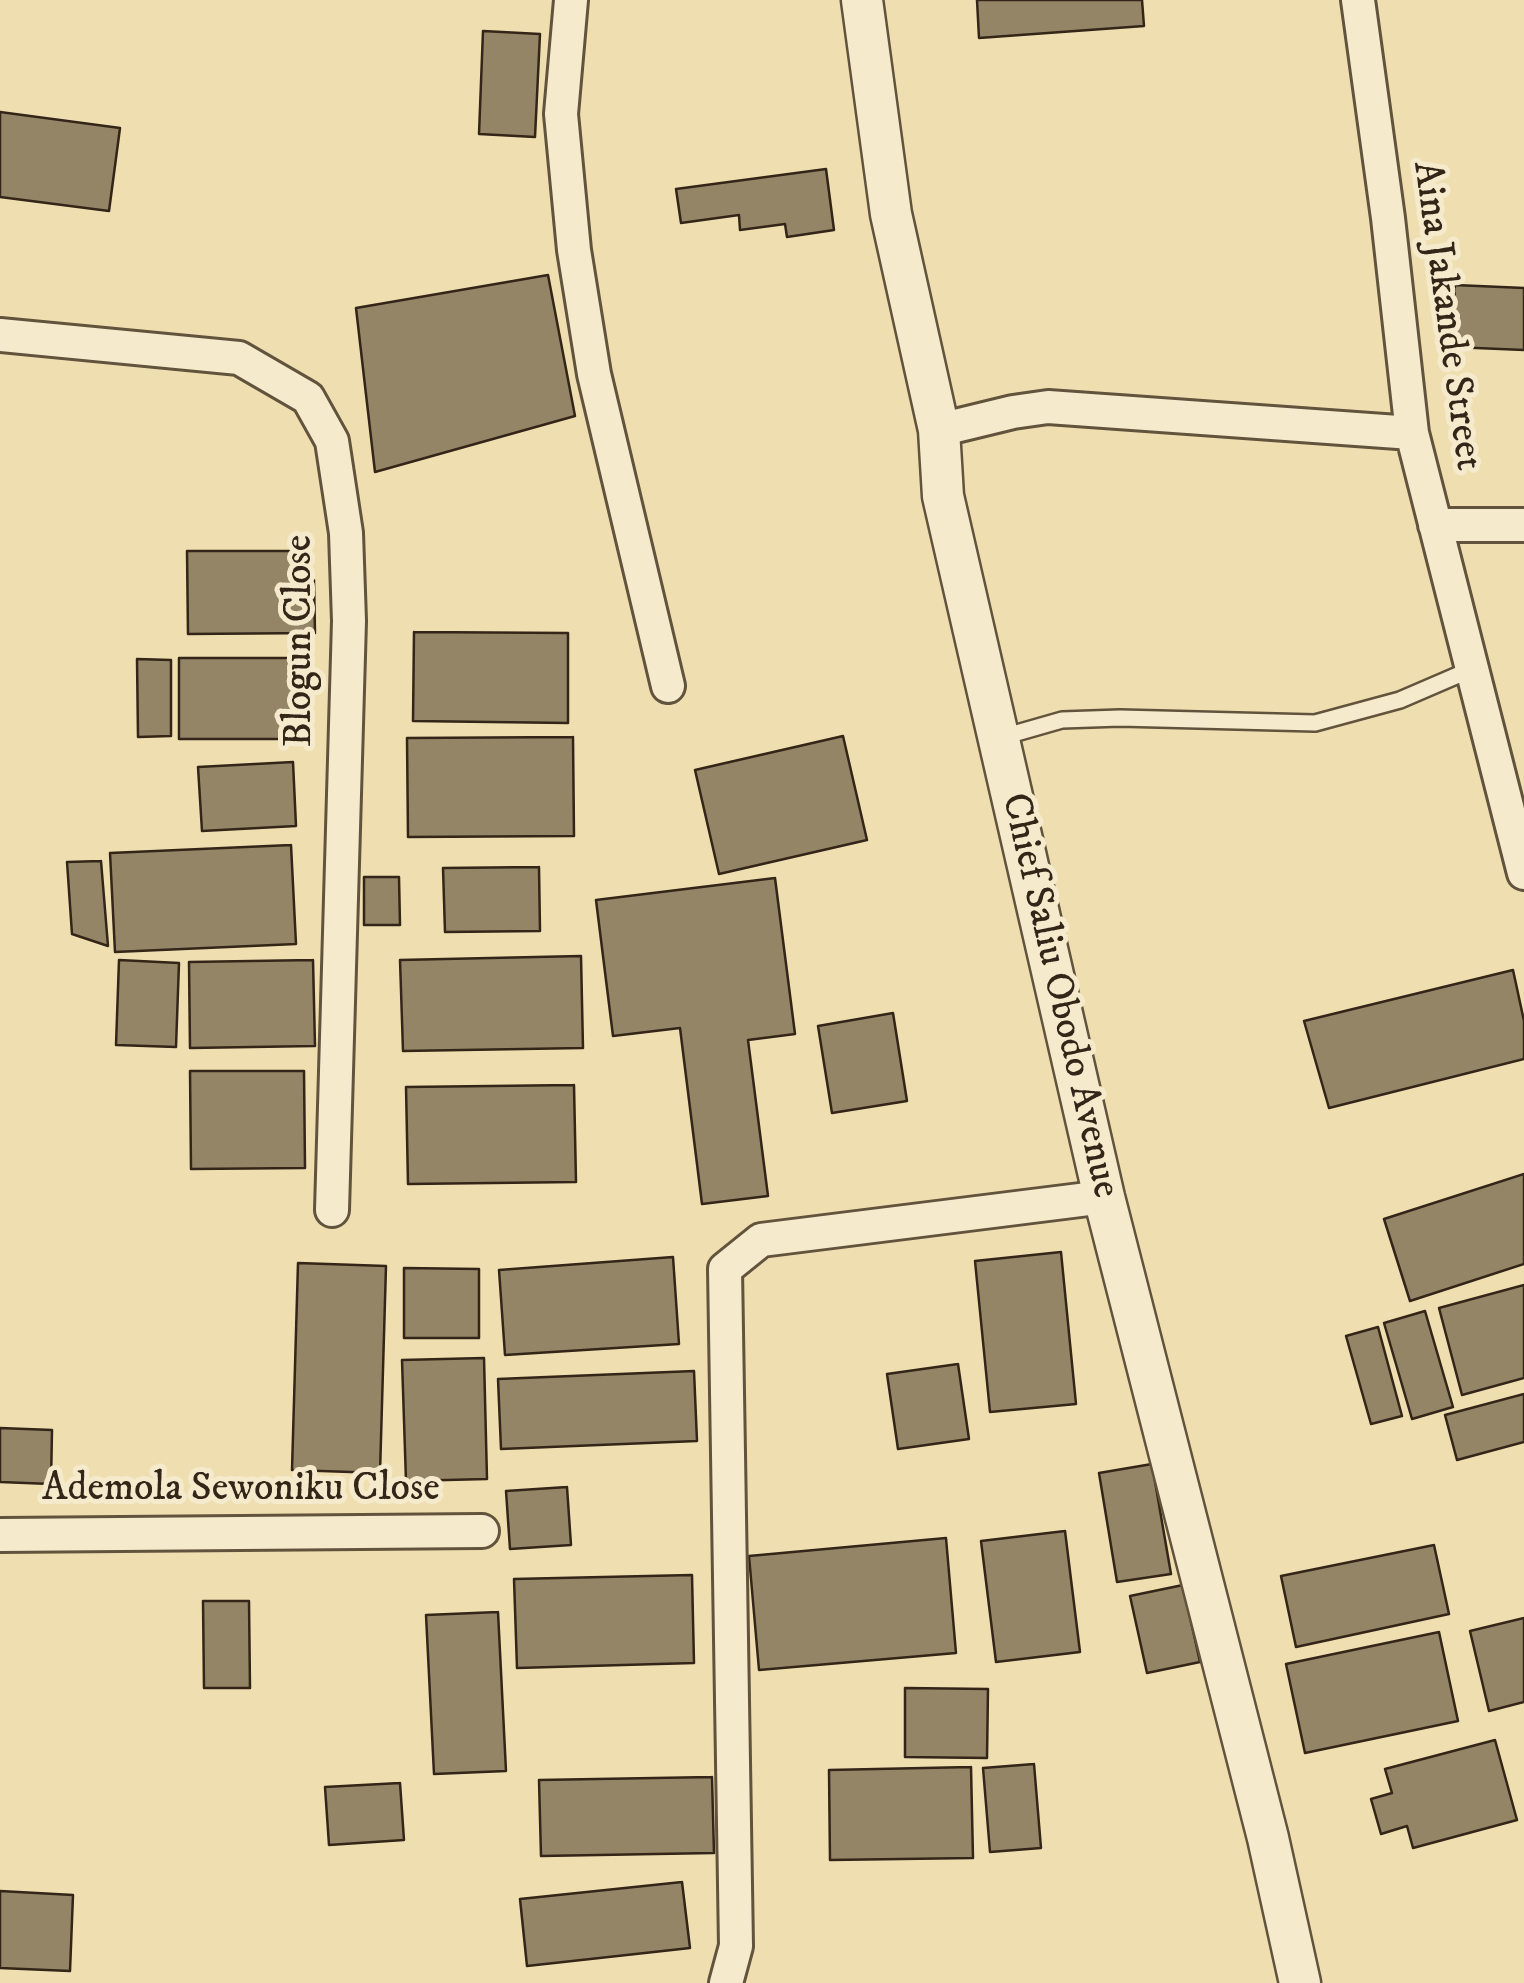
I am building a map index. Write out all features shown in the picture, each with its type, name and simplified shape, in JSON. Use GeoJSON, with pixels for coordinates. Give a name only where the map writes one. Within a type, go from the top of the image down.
{"type":"FeatureCollection","features":[{"type":"Feature","properties":{"kind":"street"},"geometry":{"type":"LineString","coordinates":[[571,0],[561,114],[574,250],[594,374],[668,686]]}},
{"type":"Feature","properties":{"kind":"street","name":"Chief Saliu Obodo Avenue"},"geometry":{"type":"LineString","coordinates":[[862,0],[891,214],[939,430],[942,496],[1104,1197],[1268,1838],[1300,1983]]}},
{"type":"Feature","properties":{"kind":"street","name":"Aina Jakande Street"},"geometry":{"type":"LineString","coordinates":[[1358,0],[1412,433],[1524,873]]}},
{"type":"Feature","properties":{"kind":"street","name":"Blogun Close"},"geometry":{"type":"LineString","coordinates":[[0,335],[239,358],[308,398],[332,441],[346,533],[349,621],[332,1210]]}},
{"type":"Feature","properties":{"kind":"street"},"geometry":{"type":"LineString","coordinates":[[939,430],[1048,406],[1412,433]]}},
{"type":"Feature","properties":{"kind":"street"},"geometry":{"type":"LineString","coordinates":[[1436,525],[1524,525]]}},
{"type":"Feature","properties":{"kind":"street"},"geometry":{"type":"LineString","coordinates":[[726,1983],[736,1946],[725,1269],[761,1240],[1104,1197]]}},
{"type":"Feature","properties":{"kind":"street","name":"Ademola Sewoniku Close"},"geometry":{"type":"LineString","coordinates":[[0,1535],[482,1532]]}},
{"type":"Feature","properties":{"kind":"lane"},"geometry":{"type":"LineString","coordinates":[[998,738],[1062,720],[1082,719],[1315,724],[1400,700],[1472,670]]}},
{"type":"Feature","properties":{"kind":"building"},"geometry":{"type":"Polygon","coordinates":[[[977,0],[1142,0],[1144,26],[979,38],[977,0]]]}},
{"type":"Feature","properties":{"kind":"building"},"geometry":{"type":"Polygon","coordinates":[[[483,31],[540,34],[535,137],[479,134],[483,31]]]}},
{"type":"Feature","properties":{"kind":"building"},"geometry":{"type":"Polygon","coordinates":[[[0,112],[120,128],[109,211],[0,197],[0,112]]]}},
{"type":"Feature","properties":{"kind":"building"},"geometry":{"type":"Polygon","coordinates":[[[826,169],[834,230],[787,237],[785,224],[740,230],[739,215],[681,223],[676,189],[826,169]]]}},
{"type":"Feature","properties":{"kind":"building"},"geometry":{"type":"Polygon","coordinates":[[[548,275],[575,416],[375,472],[356,308],[548,275]]]}},
{"type":"Feature","properties":{"kind":"building"},"geometry":{"type":"Polygon","coordinates":[[[1455,285],[1524,288],[1524,350],[1452,347],[1455,285]]]}},
{"type":"Feature","properties":{"kind":"building"},"geometry":{"type":"Polygon","coordinates":[[[187,551],[292,551],[292,580],[314,580],[315,633],[188,634],[187,551]]]}},
{"type":"Feature","properties":{"kind":"building"},"geometry":{"type":"Polygon","coordinates":[[[414,632],[568,633],[568,723],[413,721],[414,632]]]}},
{"type":"Feature","properties":{"kind":"building"},"geometry":{"type":"Polygon","coordinates":[[[179,658],[289,658],[289,679],[310,679],[310,724],[291,724],[291,739],[179,739],[179,658]]]}},
{"type":"Feature","properties":{"kind":"building"},"geometry":{"type":"Polygon","coordinates":[[[137,659],[171,660],[171,736],[138,737],[137,659]]]}},
{"type":"Feature","properties":{"kind":"building"},"geometry":{"type":"Polygon","coordinates":[[[843,736],[867,840],[719,874],[695,770],[843,736]]]}},
{"type":"Feature","properties":{"kind":"building"},"geometry":{"type":"Polygon","coordinates":[[[573,737],[574,836],[408,837],[407,738],[573,737]]]}},
{"type":"Feature","properties":{"kind":"building"},"geometry":{"type":"Polygon","coordinates":[[[293,762],[296,826],[202,831],[198,767],[293,762]]]}},
{"type":"Feature","properties":{"kind":"building"},"geometry":{"type":"Polygon","coordinates":[[[291,845],[296,944],[115,952],[110,853],[291,845]]]}},
{"type":"Feature","properties":{"kind":"building"},"geometry":{"type":"Polygon","coordinates":[[[101,861],[108,946],[72,934],[67,862],[101,861]]]}},
{"type":"Feature","properties":{"kind":"building"},"geometry":{"type":"Polygon","coordinates":[[[539,867],[540,931],[445,932],[443,868],[539,867]]]}},
{"type":"Feature","properties":{"kind":"building"},"geometry":{"type":"Polygon","coordinates":[[[364,877],[399,877],[400,925],[364,925],[364,877]]]}},
{"type":"Feature","properties":{"kind":"building"},"geometry":{"type":"Polygon","coordinates":[[[775,878],[795,1034],[748,1040],[768,1196],[702,1204],[680,1028],[613,1036],[596,900],[775,878]]]}},
{"type":"Feature","properties":{"kind":"building"},"geometry":{"type":"Polygon","coordinates":[[[581,956],[583,1048],[403,1051],[400,960],[581,956]]]}},
{"type":"Feature","properties":{"kind":"building"},"geometry":{"type":"Polygon","coordinates":[[[119,960],[179,963],[176,1047],[116,1045],[119,960]]]}},
{"type":"Feature","properties":{"kind":"building"},"geometry":{"type":"Polygon","coordinates":[[[313,960],[315,1046],[190,1048],[189,962],[313,960]]]}},
{"type":"Feature","properties":{"kind":"building"},"geometry":{"type":"Polygon","coordinates":[[[1513,970],[1524,1021],[1524,1059],[1329,1108],[1304,1021],[1513,970]]]}},
{"type":"Feature","properties":{"kind":"building"},"geometry":{"type":"Polygon","coordinates":[[[893,1013],[907,1101],[832,1113],[818,1026],[893,1013]]]}},
{"type":"Feature","properties":{"kind":"building"},"geometry":{"type":"Polygon","coordinates":[[[190,1071],[304,1071],[305,1168],[191,1169],[190,1071]]]}},
{"type":"Feature","properties":{"kind":"building"},"geometry":{"type":"Polygon","coordinates":[[[574,1085],[576,1182],[408,1184],[406,1087],[574,1085]]]}},
{"type":"Feature","properties":{"kind":"building"},"geometry":{"type":"Polygon","coordinates":[[[1524,1174],[1524,1264],[1410,1301],[1384,1219],[1524,1174]]]}},
{"type":"Feature","properties":{"kind":"building"},"geometry":{"type":"Polygon","coordinates":[[[1061,1252],[1076,1404],[990,1412],[975,1261],[1061,1252]]]}},
{"type":"Feature","properties":{"kind":"building"},"geometry":{"type":"Polygon","coordinates":[[[673,1257],[679,1344],[505,1355],[499,1270],[673,1257]]]}},
{"type":"Feature","properties":{"kind":"building"},"geometry":{"type":"Polygon","coordinates":[[[298,1263],[386,1266],[380,1473],[292,1470],[298,1263]]]}},
{"type":"Feature","properties":{"kind":"building"},"geometry":{"type":"Polygon","coordinates":[[[404,1268],[479,1269],[479,1338],[404,1338],[404,1268]]]}},
{"type":"Feature","properties":{"kind":"building"},"geometry":{"type":"Polygon","coordinates":[[[1524,1285],[1524,1378],[1462,1395],[1439,1308],[1524,1285]]]}},
{"type":"Feature","properties":{"kind":"building"},"geometry":{"type":"Polygon","coordinates":[[[1425,1311],[1453,1407],[1412,1419],[1384,1323],[1425,1311]]]}},
{"type":"Feature","properties":{"kind":"building"},"geometry":{"type":"Polygon","coordinates":[[[1378,1327],[1402,1416],[1371,1424],[1346,1336],[1378,1327]]]}},
{"type":"Feature","properties":{"kind":"building"},"geometry":{"type":"Polygon","coordinates":[[[484,1358],[487,1479],[406,1481],[402,1360],[484,1358]]]}},
{"type":"Feature","properties":{"kind":"building"},"geometry":{"type":"Polygon","coordinates":[[[958,1364],[969,1439],[898,1449],[887,1374],[958,1364]]]}},
{"type":"Feature","properties":{"kind":"building"},"geometry":{"type":"Polygon","coordinates":[[[694,1371],[697,1441],[501,1449],[498,1379],[694,1371]]]}},
{"type":"Feature","properties":{"kind":"building"},"geometry":{"type":"Polygon","coordinates":[[[1524,1394],[1524,1442],[1457,1460],[1445,1415],[1524,1394]]]}},
{"type":"Feature","properties":{"kind":"building"},"geometry":{"type":"Polygon","coordinates":[[[0,1428],[52,1430],[51,1484],[0,1482],[0,1428]]]}},
{"type":"Feature","properties":{"kind":"building"},"geometry":{"type":"Polygon","coordinates":[[[1152,1464],[1171,1574],[1117,1582],[1099,1473],[1152,1464]]]}},
{"type":"Feature","properties":{"kind":"building"},"geometry":{"type":"Polygon","coordinates":[[[567,1487],[571,1545],[510,1549],[506,1491],[567,1487]]]}},
{"type":"Feature","properties":{"kind":"building"},"geometry":{"type":"Polygon","coordinates":[[[1065,1531],[1080,1652],[996,1662],[981,1541],[1065,1531]]]}},
{"type":"Feature","properties":{"kind":"building"},"geometry":{"type":"Polygon","coordinates":[[[946,1538],[956,1653],[759,1670],[749,1556],[946,1538]]]}},
{"type":"Feature","properties":{"kind":"building"},"geometry":{"type":"Polygon","coordinates":[[[1434,1545],[1449,1614],[1296,1647],[1281,1576],[1434,1545]]]}},
{"type":"Feature","properties":{"kind":"building"},"geometry":{"type":"Polygon","coordinates":[[[692,1575],[694,1663],[517,1668],[514,1579],[692,1575]]]}},
{"type":"Feature","properties":{"kind":"building"},"geometry":{"type":"Polygon","coordinates":[[[1183,1585],[1200,1662],[1147,1673],[1130,1596],[1183,1585]]]}},
{"type":"Feature","properties":{"kind":"building"},"geometry":{"type":"Polygon","coordinates":[[[203,1601],[249,1601],[250,1688],[204,1688],[203,1601]]]}},
{"type":"Feature","properties":{"kind":"building"},"geometry":{"type":"Polygon","coordinates":[[[498,1612],[506,1771],[434,1774],[426,1615],[498,1612]]]}},
{"type":"Feature","properties":{"kind":"building"},"geometry":{"type":"Polygon","coordinates":[[[1524,1618],[1524,1702],[1489,1711],[1470,1631],[1524,1618]]]}},
{"type":"Feature","properties":{"kind":"building"},"geometry":{"type":"Polygon","coordinates":[[[1439,1632],[1458,1721],[1305,1753],[1286,1664],[1439,1632]]]}},
{"type":"Feature","properties":{"kind":"building"},"geometry":{"type":"Polygon","coordinates":[[[905,1688],[988,1689],[987,1758],[905,1757],[905,1688]]]}},
{"type":"Feature","properties":{"kind":"building"},"geometry":{"type":"Polygon","coordinates":[[[1495,1740],[1517,1820],[1413,1848],[1407,1826],[1381,1834],[1371,1799],[1392,1793],[1385,1769],[1495,1740]]]}},
{"type":"Feature","properties":{"kind":"building"},"geometry":{"type":"Polygon","coordinates":[[[1034,1764],[1041,1848],[990,1852],[983,1768],[1034,1764]]]}},
{"type":"Feature","properties":{"kind":"building"},"geometry":{"type":"Polygon","coordinates":[[[971,1767],[973,1858],[830,1860],[829,1770],[971,1767]]]}},
{"type":"Feature","properties":{"kind":"building"},"geometry":{"type":"Polygon","coordinates":[[[712,1777],[714,1853],[541,1856],[539,1780],[712,1777]]]}},
{"type":"Feature","properties":{"kind":"building"},"geometry":{"type":"Polygon","coordinates":[[[400,1783],[404,1840],[329,1845],[325,1787],[400,1783]]]}},
{"type":"Feature","properties":{"kind":"building"},"geometry":{"type":"Polygon","coordinates":[[[682,1882],[690,1948],[527,1966],[520,1899],[682,1882]]]}},
{"type":"Feature","properties":{"kind":"building"},"geometry":{"type":"Polygon","coordinates":[[[0,1891],[73,1895],[70,1971],[0,1968],[0,1891]]]}}]}
